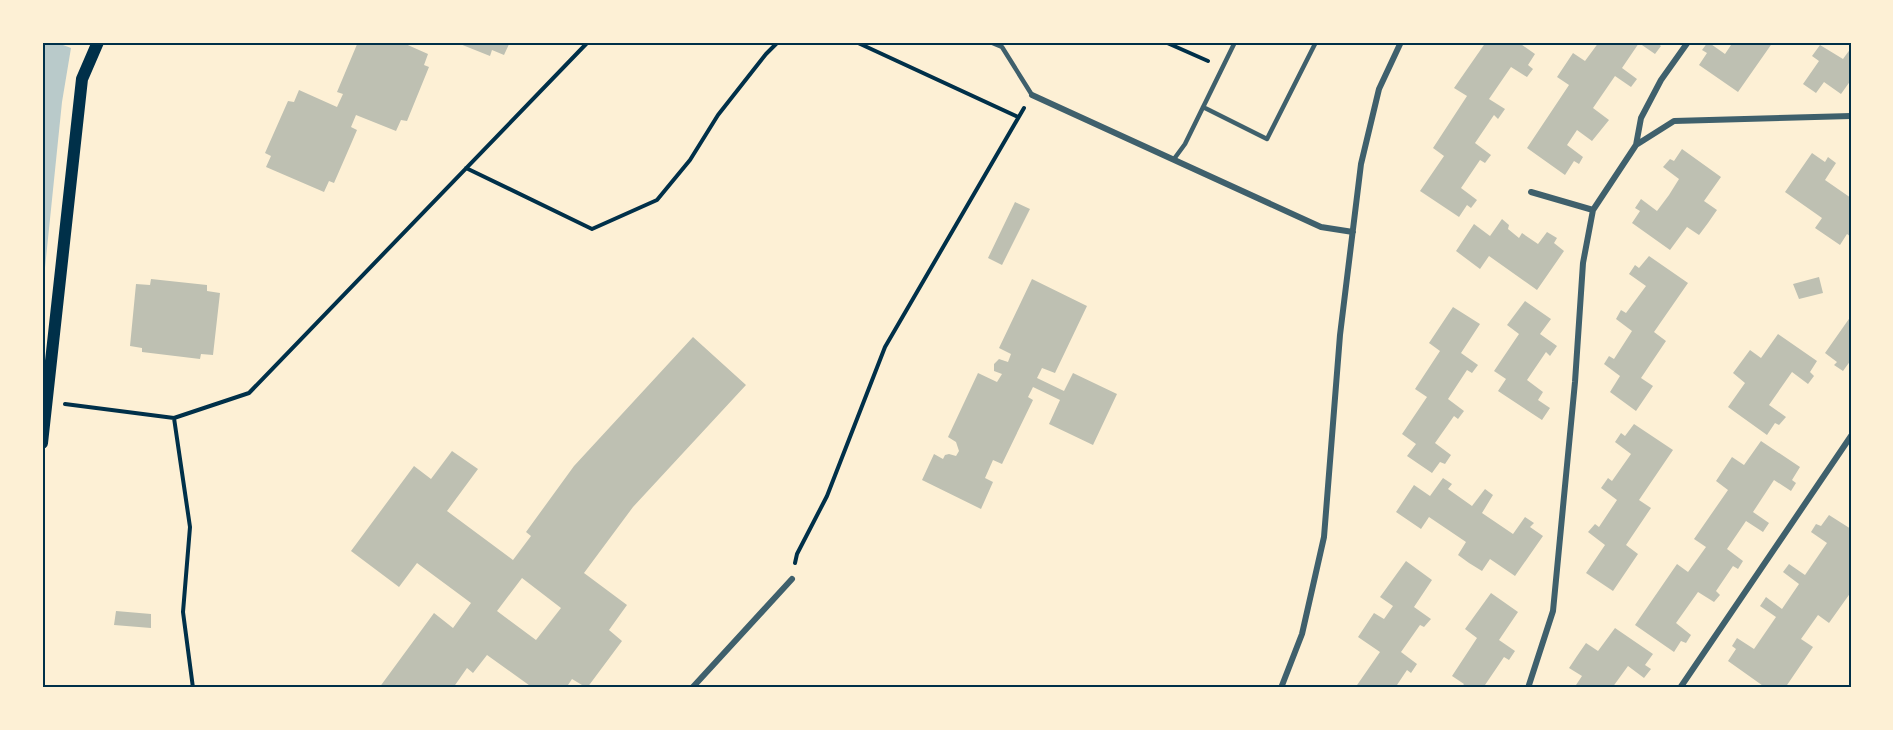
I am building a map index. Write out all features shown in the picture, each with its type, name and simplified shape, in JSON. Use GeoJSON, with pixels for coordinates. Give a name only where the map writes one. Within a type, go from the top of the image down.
{"type":"FeatureCollection","features":[{"type":"Feature","properties":{"kind":"main road"},"geometry":{"type":"LineString","coordinates":[[42,443],[82,79],[98,42]]}},
{"type":"Feature","properties":{"kind":"street"},"geometry":{"type":"LineString","coordinates":[[1281,688],[1302,634],[1324,537],[1340,335],[1361,164],[1379,89],[1401,42]]}},
{"type":"Feature","properties":{"kind":"street"},"geometry":{"type":"LineString","coordinates":[[1528,688],[1553,611],[1575,382],[1583,263],[1593,210],[1636,145],[1641,118],[1661,80],[1688,42]]}},
{"type":"Feature","properties":{"kind":"street"},"geometry":{"type":"LineString","coordinates":[[1032,95],[1321,226],[1353,232]]}},
{"type":"Feature","properties":{"kind":"street"},"geometry":{"type":"LineString","coordinates":[[1636,145],[1674,121],[1851,116]]}},
{"type":"Feature","properties":{"kind":"street"},"geometry":{"type":"LineString","coordinates":[[1531,192],[1593,210]]}},
{"type":"Feature","properties":{"kind":"street"},"geometry":{"type":"LineString","coordinates":[[1680,688],[1851,436]]}},
{"type":"Feature","properties":{"kind":"street"},"geometry":{"type":"LineString","coordinates":[[692,688],[792,579]]}},
{"type":"Feature","properties":{"kind":"lane"},"geometry":{"type":"LineString","coordinates":[[990,42],[1002,47],[1032,95]]}},
{"type":"Feature","properties":{"kind":"lane"},"geometry":{"type":"LineString","coordinates":[[1174,159],[1185,144],[1235,42]]}},
{"type":"Feature","properties":{"kind":"lane"},"geometry":{"type":"LineString","coordinates":[[1203,107],[1267,139],[1316,42]]}},
{"type":"Feature","properties":{"kind":"path"},"geometry":{"type":"LineString","coordinates":[[54,402],[174,418],[249,393],[588,42]]}},
{"type":"Feature","properties":{"kind":"path"},"geometry":{"type":"LineString","coordinates":[[466,168],[592,229],[657,200],[690,160],[718,115],[778,42]]}},
{"type":"Feature","properties":{"kind":"path"},"geometry":{"type":"LineString","coordinates":[[856,42],[1018,117]]}},
{"type":"Feature","properties":{"kind":"path"},"geometry":{"type":"LineString","coordinates":[[1165,42],[1210,62],[1214,52]]}},
{"type":"Feature","properties":{"kind":"path"},"geometry":{"type":"LineString","coordinates":[[792,579],[797,554],[827,496],[885,347],[1032,95]]}},
{"type":"Feature","properties":{"kind":"path"},"geometry":{"type":"LineString","coordinates":[[174,418],[190,527],[183,612],[193,688]]}},
{"type":"Feature","properties":{"kind":"shaded area"},"geometry":{"type":"Polygon","coordinates":[[[42,42],[55,42],[71,48],[62,102],[42,297],[42,42]]]}},
{"type":"Feature","properties":{"kind":"building"},"geometry":{"type":"Polygon","coordinates":[[[358,42],[401,42],[428,54],[424,65],[429,67],[407,121],[401,120],[396,131],[356,115],[351,127],[357,130],[334,183],[329,181],[324,192],[266,167],[271,156],[265,153],[288,101],[294,102],[299,90],[337,107],[343,94],[337,92],[358,42]]]}},
{"type":"Feature","properties":{"kind":"building"},"geometry":{"type":"Polygon","coordinates":[[[455,42],[510,42],[504,55],[492,50],[490,56],[455,42]]]}},
{"type":"Feature","properties":{"kind":"building"},"geometry":{"type":"Polygon","coordinates":[[[1486,42],[1518,42],[1535,54],[1528,65],[1533,69],[1527,77],[1511,67],[1489,99],[1505,109],[1498,119],[1494,115],[1475,143],[1491,155],[1485,163],[1480,160],[1461,188],[1477,200],[1471,208],[1467,205],[1459,217],[1420,191],[1444,156],[1433,148],[1467,96],[1454,88],[1486,42]]]}},
{"type":"Feature","properties":{"kind":"building"},"geometry":{"type":"Polygon","coordinates":[[[1599,42],[1656,42],[1661,46],[1655,54],[1639,43],[1622,68],[1637,79],[1631,87],[1615,76],[1593,108],[1609,120],[1592,141],[1577,130],[1567,145],[1583,157],[1579,164],[1574,161],[1565,175],[1527,148],[1569,85],[1557,77],[1573,53],[1585,61],[1599,42]]]}},
{"type":"Feature","properties":{"kind":"building"},"geometry":{"type":"Polygon","coordinates":[[[1708,42],[1725,54],[1733,42],[1773,42],[1738,92],[1699,65],[1707,53],[1702,50],[1708,42]]]}},
{"type":"Feature","properties":{"kind":"building"},"geometry":{"type":"Polygon","coordinates":[[[1820,45],[1843,59],[1851,48],[1851,80],[1841,94],[1824,82],[1816,93],[1803,84],[1819,61],[1812,56],[1820,45]]]}},
{"type":"Feature","properties":{"kind":"building"},"geometry":{"type":"Polygon","coordinates":[[[1682,149],[1721,177],[1704,201],[1717,210],[1708,223],[1699,235],[1687,227],[1670,250],[1632,223],[1640,211],[1635,208],[1641,199],[1657,211],[1669,195],[1679,179],[1663,167],[1670,159],[1674,161],[1682,149]]]}},
{"type":"Feature","properties":{"kind":"building"},"geometry":{"type":"Polygon","coordinates":[[[1812,153],[1825,162],[1828,157],[1836,163],[1825,180],[1851,198],[1851,237],[1847,234],[1840,245],[1815,228],[1822,218],[1785,192],[1812,153]]]}},
{"type":"Feature","properties":{"kind":"building"},"geometry":{"type":"Polygon","coordinates":[[[1015,202],[1030,209],[1002,265],[988,258],[1015,202]]]}},
{"type":"Feature","properties":{"kind":"building"},"geometry":{"type":"Polygon","coordinates":[[[1502,219],[1509,225],[1508,229],[1519,238],[1522,233],[1538,244],[1547,232],[1557,238],[1554,243],[1564,251],[1537,290],[1489,256],[1480,269],[1456,251],[1474,224],[1490,236],[1502,219]]]}},
{"type":"Feature","properties":{"kind":"building"},"geometry":{"type":"Polygon","coordinates":[[[1649,256],[1688,283],[1654,332],[1666,341],[1641,378],[1653,386],[1636,411],[1610,392],[1620,376],[1604,364],[1609,356],[1614,359],[1632,331],[1616,319],[1621,310],[1626,313],[1646,286],[1629,274],[1635,265],[1639,268],[1649,256]]]}},
{"type":"Feature","properties":{"kind":"building"},"geometry":{"type":"Polygon","coordinates":[[[1819,277],[1823,293],[1799,299],[1793,284],[1819,277]]]}},
{"type":"Feature","properties":{"kind":"building"},"geometry":{"type":"Polygon","coordinates":[[[151,279],[207,285],[207,291],[220,293],[213,355],[201,354],[200,359],[142,352],[142,348],[130,346],[136,284],[150,285],[151,279]]]}},
{"type":"Feature","properties":{"kind":"building"},"geometry":{"type":"Polygon","coordinates":[[[1032,279],[1087,306],[1055,373],[1042,368],[1037,378],[1064,391],[1073,373],[1117,394],[1093,445],[1049,424],[1060,400],[1033,387],[1028,397],[1033,400],[1002,464],[993,460],[985,478],[993,482],[981,509],[922,480],[934,454],[943,459],[949,454],[956,456],[959,451],[956,442],[948,437],[978,373],[997,382],[1002,374],[994,371],[994,364],[999,359],[1008,362],[1011,354],[999,348],[1032,279]]]}},
{"type":"Feature","properties":{"kind":"building"},"geometry":{"type":"Polygon","coordinates":[[[1525,301],[1551,319],[1540,334],[1557,346],[1550,356],[1546,352],[1527,380],[1543,392],[1538,400],[1550,408],[1542,420],[1498,391],[1506,379],[1494,371],[1519,334],[1507,325],[1525,301]]]}},
{"type":"Feature","properties":{"kind":"building"},"geometry":{"type":"Polygon","coordinates":[[[1453,307],[1480,324],[1461,353],[1478,365],[1472,373],[1467,370],[1448,399],[1464,411],[1458,419],[1454,416],[1435,443],[1451,455],[1445,464],[1440,462],[1432,473],[1407,456],[1416,444],[1402,434],[1427,397],[1415,389],[1440,351],[1429,343],[1453,307]]]}},
{"type":"Feature","properties":{"kind":"building"},"geometry":{"type":"Polygon","coordinates":[[[1851,316],[1851,360],[1843,371],[1834,365],[1837,362],[1825,353],[1851,316]]]}},
{"type":"Feature","properties":{"kind":"building"},"geometry":{"type":"Polygon","coordinates":[[[1778,334],[1817,361],[1810,372],[1814,376],[1808,384],[1792,372],[1769,405],[1786,417],[1779,425],[1775,423],[1767,435],[1728,407],[1745,383],[1733,373],[1750,350],[1761,358],[1778,334]]]}},
{"type":"Feature","properties":{"kind":"building"},"geometry":{"type":"Polygon","coordinates":[[[693,337],[746,385],[633,507],[584,573],[627,605],[609,630],[622,641],[587,688],[572,679],[566,688],[533,688],[487,655],[473,673],[467,668],[453,688],[379,688],[434,613],[453,628],[471,603],[417,563],[399,587],[351,551],[414,466],[431,479],[452,451],[478,469],[447,511],[513,560],[531,536],[526,532],[574,466],[693,337]],[[522,578],[497,611],[536,640],[561,608],[522,578]]]}},
{"type":"Feature","properties":{"kind":"building"},"geometry":{"type":"Polygon","coordinates":[[[1634,424],[1673,450],[1639,500],[1651,508],[1626,545],[1638,554],[1613,591],[1586,573],[1605,545],[1588,532],[1595,524],[1599,527],[1617,500],[1601,488],[1608,478],[1612,481],[1631,454],[1615,442],[1621,433],[1625,436],[1634,424]]]}},
{"type":"Feature","properties":{"kind":"building"},"geometry":{"type":"Polygon","coordinates":[[[1761,441],[1800,467],[1792,480],[1796,483],[1791,491],[1774,480],[1753,512],[1769,523],[1763,532],[1746,521],[1727,549],[1743,561],[1738,569],[1733,566],[1716,591],[1720,595],[1714,602],[1698,592],[1676,623],[1691,635],[1686,643],[1681,641],[1674,652],[1635,625],[1677,564],[1688,572],[1706,547],[1694,539],[1728,490],[1716,481],[1732,457],[1744,465],[1761,441]]]}},
{"type":"Feature","properties":{"kind":"building"},"geometry":{"type":"Polygon","coordinates":[[[1443,478],[1452,484],[1448,489],[1472,506],[1485,489],[1493,495],[1482,513],[1513,534],[1525,517],[1534,523],[1530,527],[1543,536],[1515,576],[1490,559],[1482,571],[1469,563],[1458,555],[1466,542],[1429,517],[1421,529],[1396,512],[1414,485],[1430,496],[1443,478]]]}},
{"type":"Feature","properties":{"kind":"building"},"geometry":{"type":"Polygon","coordinates":[[[1829,515],[1851,529],[1851,592],[1829,623],[1818,615],[1801,639],[1813,647],[1785,688],[1766,688],[1728,661],[1736,649],[1732,646],[1737,638],[1754,649],[1776,617],[1760,606],[1766,597],[1782,609],[1799,584],[1783,572],[1789,564],[1805,575],[1827,543],[1811,532],[1816,524],[1821,526],[1829,515]]]}},
{"type":"Feature","properties":{"kind":"building"},"geometry":{"type":"Polygon","coordinates":[[[1406,561],[1432,580],[1414,607],[1431,619],[1424,627],[1420,625],[1401,652],[1417,664],[1411,673],[1407,670],[1395,688],[1355,688],[1380,652],[1358,637],[1374,613],[1384,619],[1393,606],[1380,597],[1406,561]]]}},
{"type":"Feature","properties":{"kind":"building"},"geometry":{"type":"Polygon","coordinates":[[[1491,593],[1518,612],[1499,640],[1515,651],[1509,660],[1504,657],[1485,685],[1489,688],[1461,688],[1464,684],[1452,676],[1477,638],[1465,629],[1491,593]]]}},
{"type":"Feature","properties":{"kind":"building"},"geometry":{"type":"Polygon","coordinates":[[[116,611],[151,614],[151,628],[114,625],[116,611]]]}},
{"type":"Feature","properties":{"kind":"building"},"geometry":{"type":"Polygon","coordinates":[[[1615,628],[1653,654],[1645,665],[1651,669],[1644,678],[1628,666],[1612,688],[1574,688],[1582,676],[1569,668],[1577,656],[1586,643],[1598,651],[1615,628]]]}}]}
